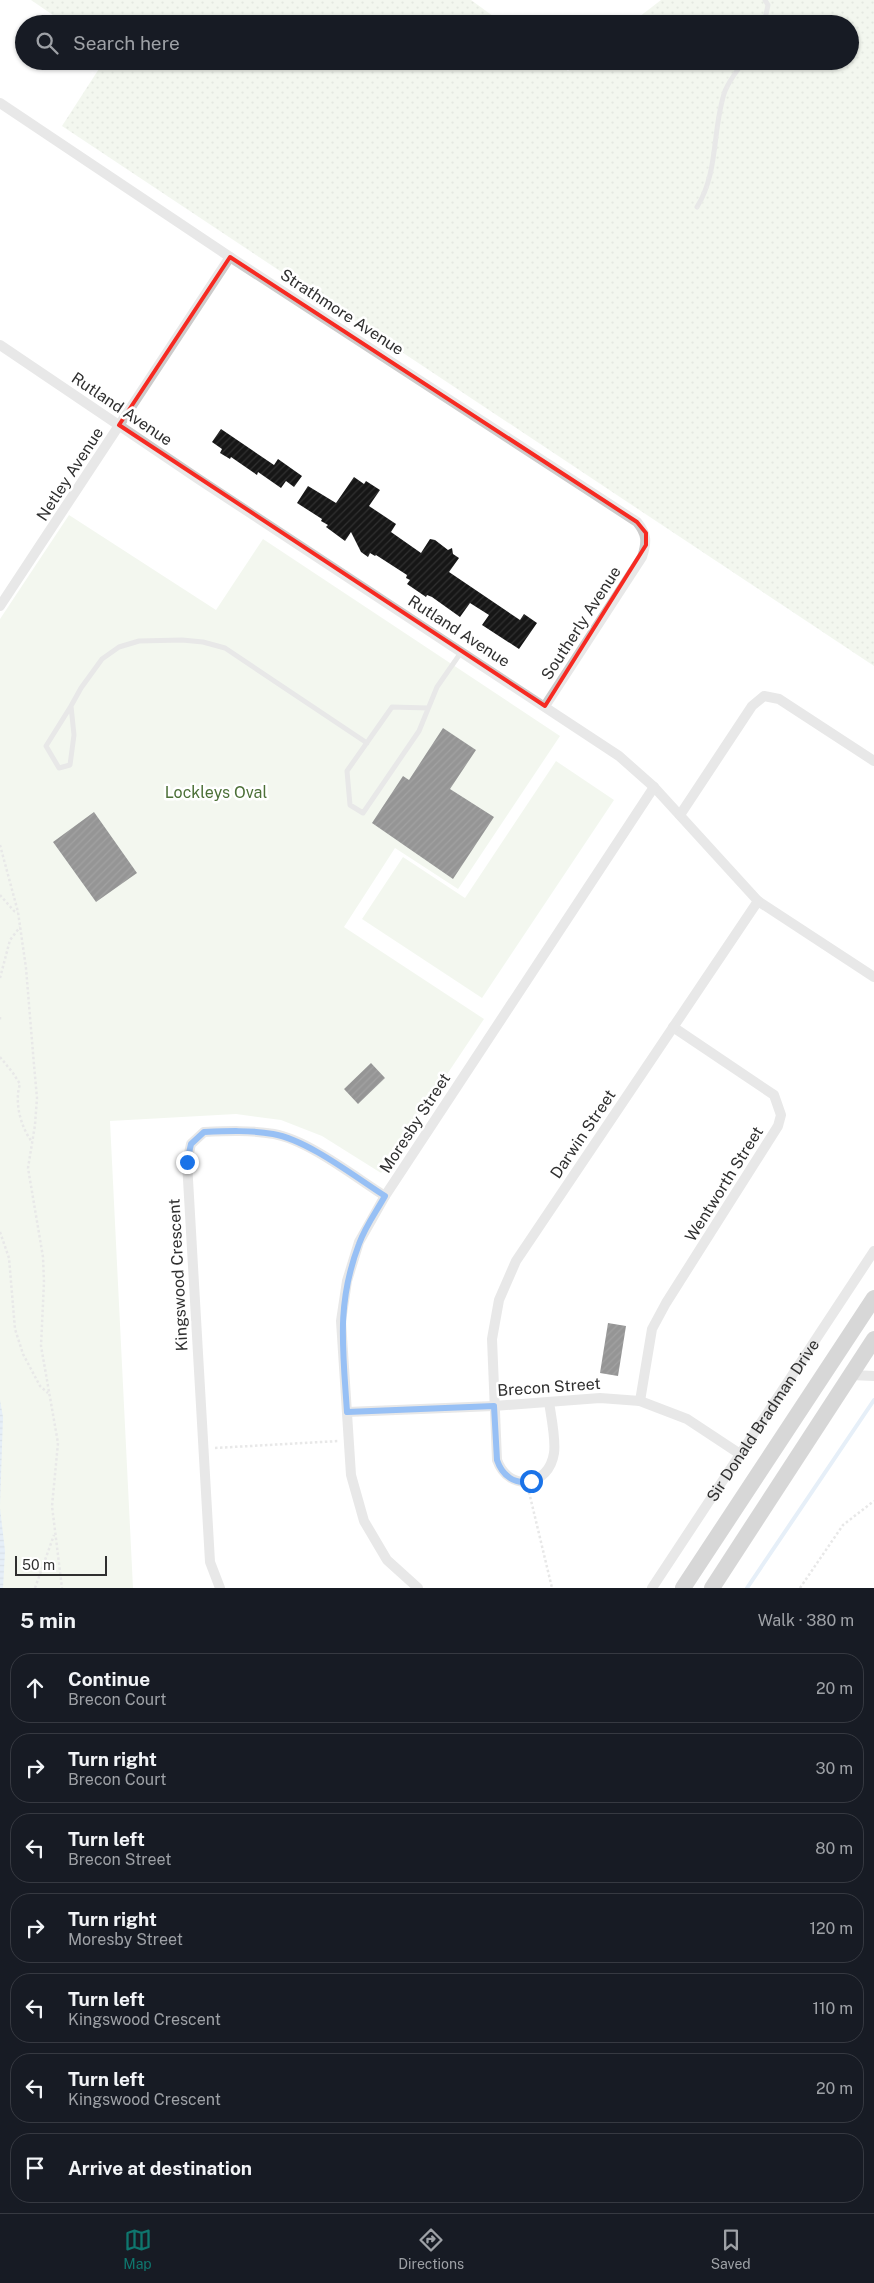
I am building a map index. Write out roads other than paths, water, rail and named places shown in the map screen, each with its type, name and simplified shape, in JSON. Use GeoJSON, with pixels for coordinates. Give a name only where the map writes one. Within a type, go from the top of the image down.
{"type":"FeatureCollection","features":[{"type":"Feature","properties":{"kind":"main road","name":"Sir Donald Bradman Drive"},"geometry":{"type":"LineString","coordinates":[[683,1588],[874,1298]]}},
{"type":"Feature","properties":{"kind":"main road"},"geometry":{"type":"LineString","coordinates":[[712,1588],[874,1339]]}},
{"type":"Feature","properties":{"kind":"street","name":"Strathmore Avenue"},"geometry":{"type":"LineString","coordinates":[[0,103],[230,257],[637,522],[646,533],[646,545],[642,557]]}},
{"type":"Feature","properties":{"kind":"street","name":"Netley Avenue"},"geometry":{"type":"LineString","coordinates":[[0,606],[230,257]]}},
{"type":"Feature","properties":{"kind":"street","name":"Rutland Avenue"},"geometry":{"type":"LineString","coordinates":[[0,345],[619,756],[654,787],[758,901],[874,977]]}},
{"type":"Feature","properties":{"kind":"street","name":"Southerly Avenue"},"geometry":{"type":"LineString","coordinates":[[545,706],[642,557]]}},
{"type":"Feature","properties":{"kind":"street"},"geometry":{"type":"LineString","coordinates":[[680,815],[752,706],[764,696],[779,699],[874,761]]}},
{"type":"Feature","properties":{"kind":"street","name":"Moresby Street"},"geometry":{"type":"LineString","coordinates":[[418,1588],[387,1560],[364,1522],[351,1475],[341,1321],[346,1281],[359,1242],[385,1196],[654,787]]}},
{"type":"Feature","properties":{"kind":"street","name":"Darwin Street"},"geometry":{"type":"LineString","coordinates":[[549,1402],[554,1453],[548,1467],[541,1476],[526,1482],[513,1480],[500,1467],[497,1460],[492,1339],[499,1300],[516,1261],[758,901]]}},
{"type":"Feature","properties":{"kind":"street","name":"Wentworth Street"},"geometry":{"type":"LineString","coordinates":[[640,1401],[652,1329],[666,1303],[778,1126],[781,1115],[774,1095],[673,1027]]}},
{"type":"Feature","properties":{"kind":"street","name":"Kingswood Crescent"},"geometry":{"type":"LineString","coordinates":[[220,1588],[210,1562],[187,1162],[191,1144],[204,1132],[240,1131],[275,1134],[307,1147],[385,1196]]}},
{"type":"Feature","properties":{"kind":"street","name":"Sir Donald Bradman Drive"},"geometry":{"type":"LineString","coordinates":[[652,1588],[874,1251]]}},
{"type":"Feature","properties":{"kind":"street"},"geometry":{"type":"LineString","coordinates":[[851,1375],[874,1376]]}},
{"type":"Feature","properties":{"kind":"street","name":"Brecon Street"},"geometry":{"type":"LineString","coordinates":[[347,1412],[494,1406],[600,1398],[640,1401],[687,1419],[740,1454]]}},
{"type":"Feature","properties":{"kind":"lane"},"geometry":{"type":"LineString","coordinates":[[765,0],[768,5],[766,15]]}},
{"type":"Feature","properties":{"kind":"lane"},"geometry":{"type":"LineString","coordinates":[[697,206],[704,195],[714,155],[719,115],[725,92],[737,70]]}},
{"type":"Feature","properties":{"kind":"lane"},"geometry":{"type":"LineString","coordinates":[[71,706],[74,735],[70,765],[59,768],[46,746],[81,688],[102,659],[119,647],[139,641],[161,639],[203,642],[225,648],[367,743]]}},
{"type":"Feature","properties":{"kind":"lane"},"geometry":{"type":"LineString","coordinates":[[428,708],[392,707],[347,772],[350,805],[363,813],[419,731],[437,687],[462,651]]}},
{"type":"Feature","properties":{"kind":"water"},"geometry":{"type":"Polygon","coordinates":[[[0,1400],[3,1417],[0,1506],[0,1400]]]}},
{"type":"Feature","properties":{"kind":"water"},"geometry":{"type":"Polygon","coordinates":[[[0,1508],[5,1551],[3,1588],[0,1588],[0,1508]]]}},
{"type":"Feature","properties":{"kind":"waterway"},"geometry":{"type":"LineString","coordinates":[[747,1588],[874,1400]]}},
{"type":"Feature","properties":{"kind":"park label","name":"Lockleys Oval"},"geometry":{"type":"Point","coordinates":[216,792]}}]}
